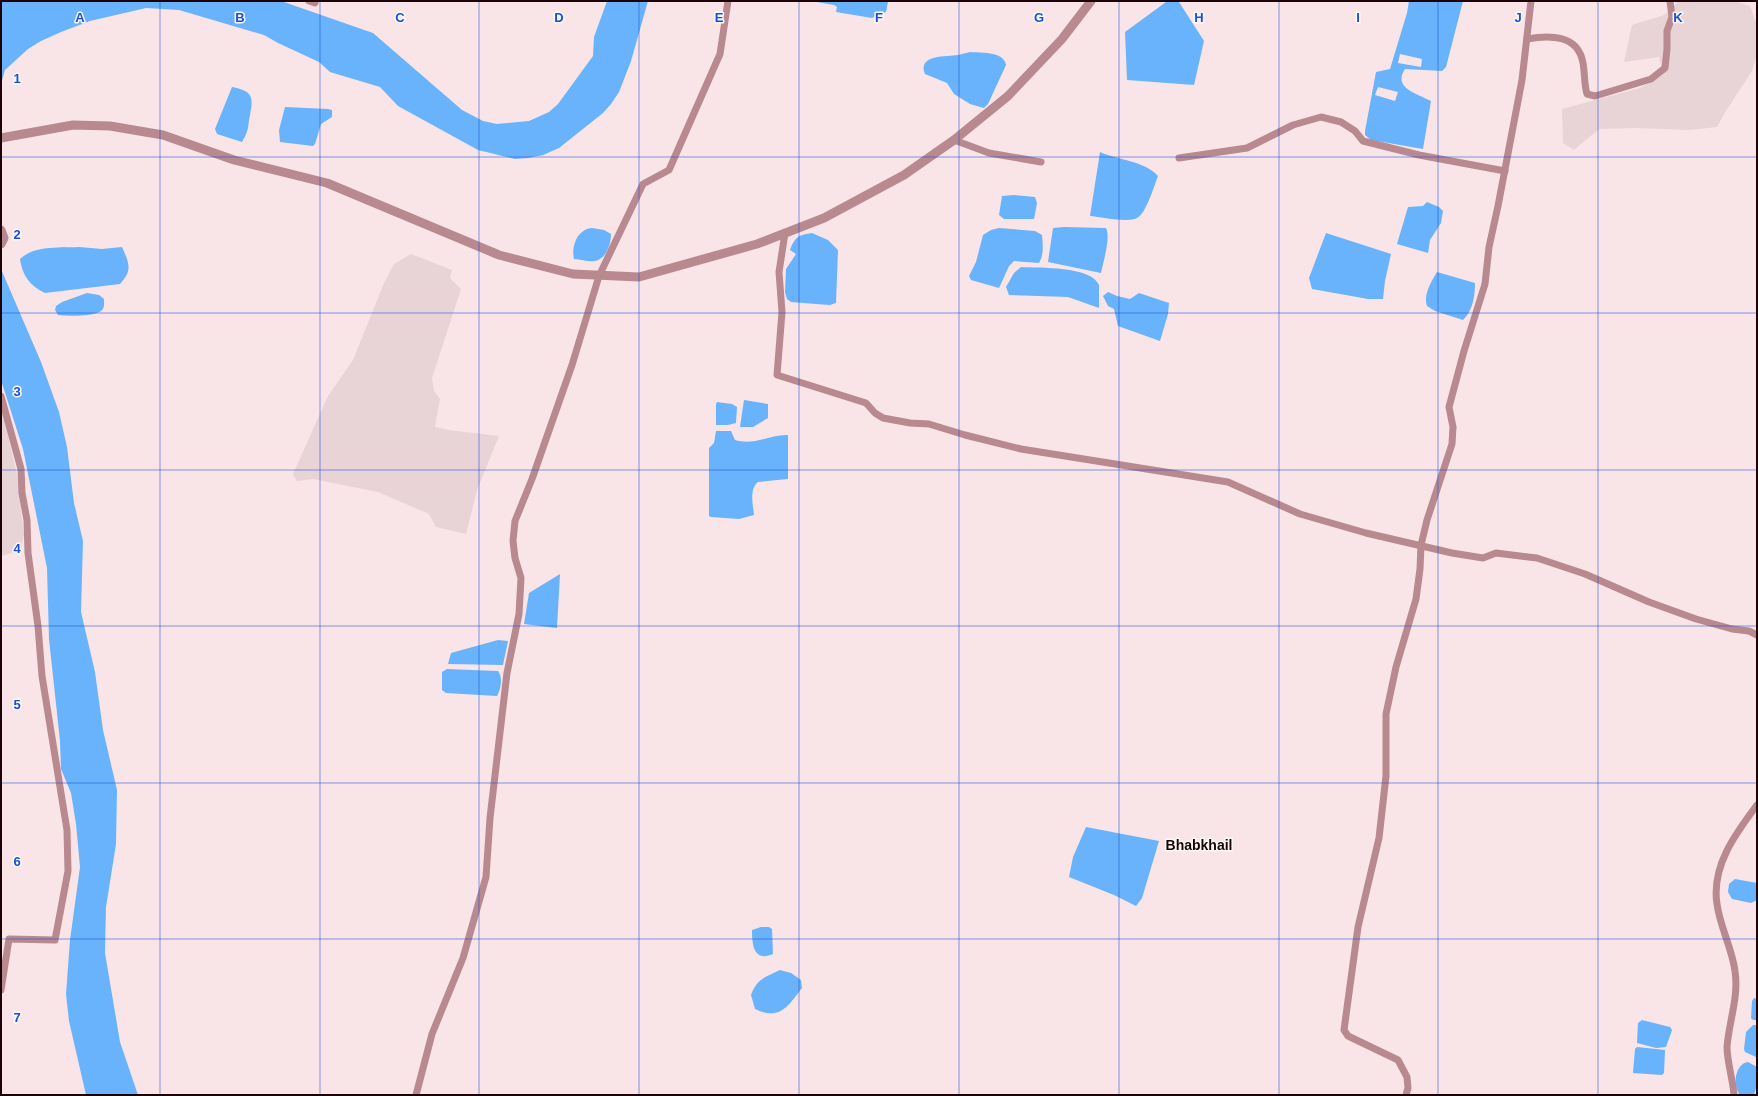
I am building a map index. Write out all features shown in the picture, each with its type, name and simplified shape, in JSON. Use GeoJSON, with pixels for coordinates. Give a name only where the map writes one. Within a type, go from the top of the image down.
{"type":"FeatureCollection","features":[{"type":"Feature","properties":{"kind":"street"},"geometry":{"type":"LineString","coordinates":[[416,1095],[432,1034],[463,958],[486,877],[490,818],[507,673],[519,614],[521,578],[515,558],[513,540],[515,521],[532,479],[572,365],[599,276],[643,184],[669,170],[720,54],[728,1]]}},
{"type":"Feature","properties":{"kind":"street"},"geometry":{"type":"LineString","coordinates":[[1,138],[73,125],[110,126],[163,135],[234,160],[327,183],[499,255],[573,274],[639,277],[757,244],[824,218],[904,175],[954,140],[1008,96],[1062,39],[1091,1]]}},
{"type":"Feature","properties":{"kind":"street"},"geometry":{"type":"LineString","coordinates":[[1406,1095],[1408,1088],[1407,1077],[1398,1060],[1348,1036],[1344,1030],[1358,927],[1379,838],[1386,776],[1386,714],[1396,667],[1416,598],[1420,569],[1421,545],[1427,520],[1452,444],[1453,428],[1449,407],[1485,284],[1488,254],[1522,80],[1531,1]]}},
{"type":"Feature","properties":{"kind":"street"},"geometry":{"type":"LineString","coordinates":[[1527,39],[1552,36],[1562,38],[1574,46],[1583,62],[1585,88],[1587,94],[1595,96],[1651,79],[1665,68],[1667,31],[1672,17],[1670,1]]}},
{"type":"Feature","properties":{"kind":"street"},"geometry":{"type":"LineString","coordinates":[[1179,158],[1247,148],[1294,124],[1321,117],[1341,122],[1355,131],[1363,141],[1420,155],[1505,171]]}},
{"type":"Feature","properties":{"kind":"street"},"geometry":{"type":"LineString","coordinates":[[954,140],[989,153],[1041,162]]}},
{"type":"Feature","properties":{"kind":"street"},"geometry":{"type":"LineString","coordinates":[[1,230],[4,238],[1,244]]}},
{"type":"Feature","properties":{"kind":"street"},"geometry":{"type":"LineString","coordinates":[[785,233],[780,272],[782,312],[777,375],[866,403],[883,418],[910,423],[930,424],[965,435],[1021,448],[1228,482],[1300,514],[1366,533],[1421,545],[1483,558],[1496,553],[1537,558],[1585,574],[1649,602],[1696,619],[1732,629],[1749,631],[1757,635]]}},
{"type":"Feature","properties":{"kind":"street"},"geometry":{"type":"LineString","coordinates":[[1,396],[22,469],[22,493],[27,520],[28,553],[38,626],[42,676],[67,830],[68,871],[55,940],[9,939],[1,990]]}},
{"type":"Feature","properties":{"kind":"street"},"geometry":{"type":"LineString","coordinates":[[1734,1095],[1727,1047],[1736,1000],[1736,972],[1717,905],[1716,892],[1720,867],[1734,836],[1757,805]]}},
{"type":"Feature","properties":{"kind":"shaded area"},"geometry":{"type":"Polygon","coordinates":[[[1679,1],[1735,1],[1750,6],[1757,25],[1757,55],[1752,71],[1717,127],[1690,130],[1635,128],[1599,129],[1574,150],[1563,143],[1562,109],[1640,88],[1663,75],[1659,57],[1624,62],[1632,25],[1664,15],[1679,1]]]}},
{"type":"Feature","properties":{"kind":"shaded area"},"geometry":{"type":"Polygon","coordinates":[[[411,254],[452,270],[450,278],[461,289],[432,378],[434,391],[440,399],[435,427],[499,436],[477,490],[466,534],[436,527],[429,514],[378,492],[313,479],[297,481],[293,474],[328,396],[353,360],[384,283],[394,264],[411,254]]]}},
{"type":"Feature","properties":{"kind":"shaded area"},"geometry":{"type":"Polygon","coordinates":[[[1,404],[17,475],[24,535],[20,551],[1,556],[1,404]]]}},
{"type":"Feature","properties":{"kind":"water"},"geometry":{"type":"Polygon","coordinates":[[[1,1],[281,1],[373,33],[462,110],[483,121],[497,124],[529,121],[549,112],[558,104],[593,56],[594,37],[607,1],[648,1],[631,61],[619,92],[611,104],[603,113],[559,148],[543,155],[515,159],[478,150],[398,106],[380,87],[330,72],[319,62],[264,35],[179,10],[146,8],[90,21],[61,32],[28,49],[5,70],[1,84],[1,1]]]}},
{"type":"Feature","properties":{"kind":"water"},"geometry":{"type":"Polygon","coordinates":[[[811,1],[888,2],[886,12],[872,18],[836,12],[837,7],[834,5],[811,1]]]}},
{"type":"Feature","properties":{"kind":"water"},"geometry":{"type":"Polygon","coordinates":[[[1409,1],[1463,1],[1446,67],[1442,71],[1405,69],[1402,76],[1404,86],[1408,90],[1431,101],[1423,149],[1371,140],[1365,135],[1376,72],[1390,69],[1407,13],[1409,1]],[[1400,54],[1398,63],[1421,67],[1422,59],[1400,54]],[[1378,87],[1375,95],[1395,101],[1398,92],[1378,87]]]}},
{"type":"Feature","properties":{"kind":"water"},"geometry":{"type":"Polygon","coordinates":[[[1166,2],[1179,2],[1204,41],[1194,85],[1127,80],[1125,32],[1166,2]]]}},
{"type":"Feature","properties":{"kind":"water"},"geometry":{"type":"Polygon","coordinates":[[[970,52],[997,55],[1004,60],[1006,65],[988,104],[984,108],[970,104],[954,94],[947,83],[925,74],[925,63],[929,60],[970,52]]]}},
{"type":"Feature","properties":{"kind":"water"},"geometry":{"type":"Polygon","coordinates":[[[232,87],[244,90],[248,93],[252,103],[248,128],[242,142],[217,134],[215,129],[232,87]]]}},
{"type":"Feature","properties":{"kind":"water"},"geometry":{"type":"Polygon","coordinates":[[[285,107],[328,109],[332,110],[332,117],[321,124],[313,146],[280,142],[279,130],[285,107]]]}},
{"type":"Feature","properties":{"kind":"water"},"geometry":{"type":"Polygon","coordinates":[[[1100,152],[1139,164],[1153,171],[1158,176],[1147,206],[1137,218],[1121,220],[1090,216],[1100,152]]]}},
{"type":"Feature","properties":{"kind":"water"},"geometry":{"type":"Polygon","coordinates":[[[1014,195],[1035,197],[1037,203],[1034,219],[1004,219],[999,215],[1002,196],[1014,195]]]}},
{"type":"Feature","properties":{"kind":"water"},"geometry":{"type":"Polygon","coordinates":[[[1427,202],[1439,207],[1443,211],[1441,223],[1430,240],[1428,253],[1397,244],[1408,207],[1423,206],[1427,202]]]}},
{"type":"Feature","properties":{"kind":"water"},"geometry":{"type":"Polygon","coordinates":[[[592,228],[604,230],[611,234],[610,244],[606,253],[599,260],[595,261],[574,259],[573,254],[575,243],[579,235],[583,231],[592,228]]]}},
{"type":"Feature","properties":{"kind":"water"},"geometry":{"type":"Polygon","coordinates":[[[999,228],[1035,231],[1042,235],[1043,246],[1042,257],[1039,263],[1014,261],[1009,266],[999,288],[971,280],[969,276],[976,262],[983,235],[991,230],[999,228]]]}},
{"type":"Feature","properties":{"kind":"water"},"geometry":{"type":"Polygon","coordinates":[[[1053,228],[1106,228],[1108,237],[1101,273],[1048,262],[1053,228]]]}},
{"type":"Feature","properties":{"kind":"water"},"geometry":{"type":"Polygon","coordinates":[[[812,233],[828,240],[838,250],[836,303],[830,305],[791,302],[787,299],[785,292],[786,269],[796,254],[790,250],[795,239],[812,233]]]}},
{"type":"Feature","properties":{"kind":"water"},"geometry":{"type":"Polygon","coordinates":[[[1326,233],[1391,254],[1383,299],[1368,299],[1312,289],[1309,278],[1326,233]]]}},
{"type":"Feature","properties":{"kind":"water"},"geometry":{"type":"Polygon","coordinates":[[[79,247],[102,249],[122,247],[128,262],[127,275],[120,284],[45,293],[35,287],[25,275],[20,259],[33,251],[48,248],[79,247]]]}},
{"type":"Feature","properties":{"kind":"water"},"geometry":{"type":"Polygon","coordinates":[[[1021,267],[1064,269],[1086,274],[1094,279],[1099,285],[1099,308],[1068,297],[1009,295],[1006,287],[1014,273],[1021,267]]]}},
{"type":"Feature","properties":{"kind":"water"},"geometry":{"type":"Polygon","coordinates":[[[1,269],[41,362],[59,412],[67,447],[74,503],[83,541],[81,612],[95,672],[103,730],[117,790],[116,844],[106,907],[105,953],[120,1042],[138,1095],[86,1095],[69,1021],[66,994],[70,940],[80,867],[76,824],[71,793],[61,769],[60,741],[49,639],[47,568],[23,449],[1,380],[1,269]]]}},
{"type":"Feature","properties":{"kind":"water"},"geometry":{"type":"Polygon","coordinates":[[[1437,272],[1475,283],[1474,298],[1471,308],[1463,320],[1435,311],[1427,306],[1427,293],[1437,272]]]}},
{"type":"Feature","properties":{"kind":"water"},"geometry":{"type":"Polygon","coordinates":[[[1108,292],[1130,299],[1139,293],[1169,303],[1168,314],[1160,341],[1118,326],[1114,309],[1108,306],[1103,296],[1108,292]]]}},
{"type":"Feature","properties":{"kind":"water"},"geometry":{"type":"Polygon","coordinates":[[[87,293],[99,295],[104,299],[104,307],[101,311],[86,315],[58,315],[55,310],[56,306],[62,302],[87,293]]]}},
{"type":"Feature","properties":{"kind":"water"},"geometry":{"type":"Polygon","coordinates":[[[744,400],[768,404],[768,418],[753,427],[740,427],[744,400]]]}},
{"type":"Feature","properties":{"kind":"water"},"geometry":{"type":"Polygon","coordinates":[[[717,402],[732,404],[737,407],[736,423],[716,425],[717,402]]]}},
{"type":"Feature","properties":{"kind":"water"},"geometry":{"type":"Polygon","coordinates":[[[716,431],[731,431],[735,440],[749,442],[775,436],[788,435],[788,479],[758,482],[755,485],[753,489],[752,502],[754,515],[739,519],[709,516],[709,448],[714,443],[716,431]]]}},
{"type":"Feature","properties":{"kind":"water"},"geometry":{"type":"Polygon","coordinates":[[[560,574],[557,628],[524,624],[529,593],[560,574]]]}},
{"type":"Feature","properties":{"kind":"water"},"geometry":{"type":"Polygon","coordinates":[[[498,640],[508,641],[503,665],[448,664],[451,653],[498,640]]]}},
{"type":"Feature","properties":{"kind":"water"},"geometry":{"type":"Polygon","coordinates":[[[447,669],[498,671],[501,676],[500,690],[497,696],[446,693],[442,690],[442,672],[447,669]]]}},
{"type":"Feature","properties":{"kind":"water"},"geometry":{"type":"Polygon","coordinates":[[[1086,827],[1159,841],[1142,898],[1136,906],[1114,895],[1069,877],[1073,857],[1086,827]]]}},
{"type":"Feature","properties":{"kind":"water"},"geometry":{"type":"Polygon","coordinates":[[[1735,879],[1757,883],[1757,900],[1751,903],[1732,899],[1728,892],[1729,884],[1735,879]]]}},
{"type":"Feature","properties":{"kind":"water"},"geometry":{"type":"Polygon","coordinates":[[[761,927],[769,927],[772,929],[773,954],[767,956],[758,954],[754,947],[752,930],[761,927]]]}},
{"type":"Feature","properties":{"kind":"water"},"geometry":{"type":"Polygon","coordinates":[[[780,970],[791,973],[801,980],[802,988],[783,1010],[771,1013],[755,1009],[751,995],[756,985],[766,977],[780,970]]]}},
{"type":"Feature","properties":{"kind":"water"},"geometry":{"type":"Polygon","coordinates":[[[1754,998],[1757,999],[1757,1020],[1753,1020],[1751,1018],[1752,1001],[1754,998]]]}},
{"type":"Feature","properties":{"kind":"water"},"geometry":{"type":"Polygon","coordinates":[[[1642,1020],[1670,1027],[1672,1030],[1666,1047],[1656,1048],[1637,1043],[1638,1023],[1642,1020]]]}},
{"type":"Feature","properties":{"kind":"water"},"geometry":{"type":"Polygon","coordinates":[[[1753,1025],[1757,1025],[1756,1057],[1745,1052],[1744,1049],[1746,1032],[1753,1025]]]}},
{"type":"Feature","properties":{"kind":"water"},"geometry":{"type":"Polygon","coordinates":[[[1637,1047],[1665,1050],[1664,1073],[1662,1075],[1633,1073],[1635,1049],[1637,1047]]]}},
{"type":"Feature","properties":{"kind":"water"},"geometry":{"type":"Polygon","coordinates":[[[1748,1062],[1757,1067],[1757,1085],[1754,1095],[1740,1095],[1736,1086],[1736,1076],[1740,1067],[1748,1062]]]}},
{"type":"Feature","properties":{"kind":"district","name":"Bhabkhail"},"geometry":{"type":"Point","coordinates":[1199,845]}}]}
